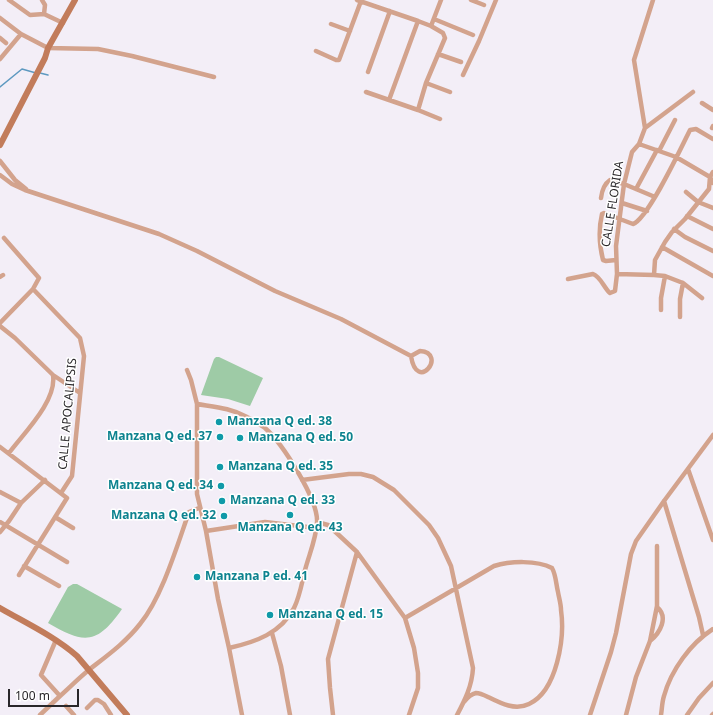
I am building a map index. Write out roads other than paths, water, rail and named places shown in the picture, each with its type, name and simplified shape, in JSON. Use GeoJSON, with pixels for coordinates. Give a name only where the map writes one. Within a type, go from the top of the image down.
{"type":"FeatureCollection","features":[{"type":"Feature","properties":{"kind":"street"},"geometry":{"type":"LineString","coordinates":[[9,0],[30,16],[44,14],[63,23]]}},
{"type":"Feature","properties":{"kind":"street"},"geometry":{"type":"LineString","coordinates":[[0,145],[45,58],[48,48],[75,0]]}},
{"type":"Feature","properties":{"kind":"street"},"geometry":{"type":"LineString","coordinates":[[431,26],[441,0]]}},
{"type":"Feature","properties":{"kind":"street"},"geometry":{"type":"LineString","coordinates":[[471,0],[484,5]]}},
{"type":"Feature","properties":{"kind":"street"},"geometry":{"type":"LineString","coordinates":[[463,74],[496,0]]}},
{"type":"Feature","properties":{"kind":"street","name":"CALLE FLORIDA"},"geometry":{"type":"LineString","coordinates":[[568,279],[593,274],[597,276],[610,293],[615,291],[617,274],[616,246],[624,184],[632,152],[639,144],[645,128],[634,60],[653,0]]}},
{"type":"Feature","properties":{"kind":"street"},"geometry":{"type":"LineString","coordinates":[[43,1],[45,5],[44,14]]}},
{"type":"Feature","properties":{"kind":"street"},"geometry":{"type":"LineString","coordinates":[[316,51],[336,60],[340,60],[359,1],[431,26],[445,35],[445,38],[426,83],[418,110]]}},
{"type":"Feature","properties":{"kind":"street"},"geometry":{"type":"LineString","coordinates":[[368,72],[390,11]]}},
{"type":"Feature","properties":{"kind":"street"},"geometry":{"type":"LineString","coordinates":[[0,18],[21,34],[48,48],[98,49],[214,77]]}},
{"type":"Feature","properties":{"kind":"street"},"geometry":{"type":"LineString","coordinates":[[434,18],[473,35]]}},
{"type":"Feature","properties":{"kind":"street"},"geometry":{"type":"LineString","coordinates":[[389,100],[418,21]]}},
{"type":"Feature","properties":{"kind":"street"},"geometry":{"type":"LineString","coordinates":[[331,24],[350,31]]}},
{"type":"Feature","properties":{"kind":"street"},"geometry":{"type":"LineString","coordinates":[[0,59],[21,34]]}},
{"type":"Feature","properties":{"kind":"street"},"geometry":{"type":"LineString","coordinates":[[0,38],[6,43]]}},
{"type":"Feature","properties":{"kind":"street"},"geometry":{"type":"LineString","coordinates":[[438,54],[461,62]]}},
{"type":"Feature","properties":{"kind":"street"},"geometry":{"type":"LineString","coordinates":[[426,83],[450,92]]}},
{"type":"Feature","properties":{"kind":"street"},"geometry":{"type":"LineString","coordinates":[[366,92],[418,110],[440,120]]}},
{"type":"Feature","properties":{"kind":"street"},"geometry":{"type":"LineString","coordinates":[[645,128],[693,92]]}},
{"type":"Feature","properties":{"kind":"street"},"geometry":{"type":"LineString","coordinates":[[702,103],[713,110]]}},
{"type":"Feature","properties":{"kind":"street"},"geometry":{"type":"LineString","coordinates":[[636,189],[675,120]]}},
{"type":"Feature","properties":{"kind":"street"},"geometry":{"type":"LineString","coordinates":[[616,260],[604,260],[599,238],[599,227],[602,214],[604,213],[633,224],[636,223],[647,211],[656,197],[690,130],[696,129],[713,140]]}},
{"type":"Feature","properties":{"kind":"street"},"geometry":{"type":"LineString","coordinates":[[639,144],[676,157],[712,176]]}},
{"type":"Feature","properties":{"kind":"street"},"geometry":{"type":"LineString","coordinates":[[0,161],[8,172],[21,185],[31,192]]}},
{"type":"Feature","properties":{"kind":"street"},"geometry":{"type":"LineString","coordinates":[[8,172],[1,176],[15,186],[159,234],[197,251],[274,291],[340,319],[410,356],[413,367],[418,371],[427,370],[431,365],[432,362],[430,355],[424,352],[417,352],[410,356]]}},
{"type":"Feature","properties":{"kind":"street"},"geometry":{"type":"LineString","coordinates":[[712,176],[713,183]]}},
{"type":"Feature","properties":{"kind":"street"},"geometry":{"type":"LineString","coordinates":[[654,275],[655,260],[662,248],[674,229],[687,216],[709,189],[712,176]]}},
{"type":"Feature","properties":{"kind":"street"},"geometry":{"type":"LineString","coordinates":[[601,198],[603,189],[610,180],[656,197]]}},
{"type":"Feature","properties":{"kind":"street"},"geometry":{"type":"LineString","coordinates":[[686,192],[698,202],[713,208]]}},
{"type":"Feature","properties":{"kind":"street"},"geometry":{"type":"LineString","coordinates":[[622,203],[647,211]]}},
{"type":"Feature","properties":{"kind":"street"},"geometry":{"type":"LineString","coordinates":[[687,216],[713,230]]}},
{"type":"Feature","properties":{"kind":"street"},"geometry":{"type":"LineString","coordinates":[[674,229],[685,237],[713,251]]}},
{"type":"Feature","properties":{"kind":"street"},"geometry":{"type":"LineString","coordinates":[[4,238],[39,278],[32,289],[0,324],[53,375],[80,393]]}},
{"type":"Feature","properties":{"kind":"street"},"geometry":{"type":"LineString","coordinates":[[662,248],[713,276]]}},
{"type":"Feature","properties":{"kind":"street"},"geometry":{"type":"LineString","coordinates":[[617,274],[665,276],[683,283],[702,298]]}},
{"type":"Feature","properties":{"kind":"street"},"geometry":{"type":"LineString","coordinates":[[661,310],[661,298],[665,276]]}},
{"type":"Feature","properties":{"kind":"street"},"geometry":{"type":"LineString","coordinates":[[680,318],[680,299],[683,283]]}},
{"type":"Feature","properties":{"kind":"street","name":"CALLE APOCALIPSIS"},"geometry":{"type":"LineString","coordinates":[[32,289],[76,335],[81,342],[84,356],[72,476],[61,493]]}},
{"type":"Feature","properties":{"kind":"street"},"geometry":{"type":"LineString","coordinates":[[187,370],[197,404],[197,494],[199,508],[206,531],[218,599],[242,715]]}},
{"type":"Feature","properties":{"kind":"street"},"geometry":{"type":"LineString","coordinates":[[9,453],[48,402],[53,388],[53,375]]}},
{"type":"Feature","properties":{"kind":"street"},"geometry":{"type":"LineString","coordinates":[[197,404],[234,410],[265,429],[302,480],[315,509],[317,522],[300,594],[287,619],[272,633],[253,642],[229,648]]}},
{"type":"Feature","properties":{"kind":"street"},"geometry":{"type":"LineString","coordinates":[[712,436],[713,443]]}},
{"type":"Feature","properties":{"kind":"street"},"geometry":{"type":"LineString","coordinates":[[590,715],[611,652],[631,554],[636,541],[712,436]]}},
{"type":"Feature","properties":{"kind":"street"},"geometry":{"type":"LineString","coordinates":[[0,447],[67,498],[19,575]]}},
{"type":"Feature","properties":{"kind":"street"},"geometry":{"type":"LineString","coordinates":[[688,469],[713,540]]}},
{"type":"Feature","properties":{"kind":"street"},"geometry":{"type":"LineString","coordinates":[[302,480],[349,474],[361,474],[373,477],[394,490],[429,525],[438,538],[451,566],[473,668],[472,682],[457,715]]}},
{"type":"Feature","properties":{"kind":"street"},"geometry":{"type":"LineString","coordinates":[[0,532],[21,503],[45,480]]}},
{"type":"Feature","properties":{"kind":"street"},"geometry":{"type":"LineString","coordinates":[[0,492],[21,503]]}},
{"type":"Feature","properties":{"kind":"street"},"geometry":{"type":"LineString","coordinates":[[664,501],[703,635]]}},
{"type":"Feature","properties":{"kind":"street"},"geometry":{"type":"LineString","coordinates":[[40,715],[89,670],[120,646],[140,624],[148,613],[162,585],[189,512],[199,508]]}},
{"type":"Feature","properties":{"kind":"street"},"geometry":{"type":"LineString","coordinates":[[55,517],[73,528]]}},
{"type":"Feature","properties":{"kind":"street"},"geometry":{"type":"LineString","coordinates":[[0,522],[67,562]]}},
{"type":"Feature","properties":{"kind":"street"},"geometry":{"type":"LineString","coordinates":[[206,531],[265,522],[316,528]]}},
{"type":"Feature","properties":{"kind":"street"},"geometry":{"type":"LineString","coordinates":[[317,522],[328,525],[357,552],[405,618],[414,648],[418,673],[418,688],[409,715]]}},
{"type":"Feature","properties":{"kind":"street"},"geometry":{"type":"LineString","coordinates":[[626,715],[636,677],[650,641],[657,607],[657,546]]}},
{"type":"Feature","properties":{"kind":"street"},"geometry":{"type":"LineString","coordinates":[[333,715],[328,659],[357,552]]}},
{"type":"Feature","properties":{"kind":"street"},"geometry":{"type":"LineString","coordinates":[[405,618],[470,581],[484,571],[504,563],[517,562],[543,565],[552,568],[562,610],[560,648],[557,663],[550,682],[536,699],[522,706],[504,704],[475,693],[468,697],[464,702]]}},
{"type":"Feature","properties":{"kind":"street"},"geometry":{"type":"LineString","coordinates":[[24,566],[59,586]]}},
{"type":"Feature","properties":{"kind":"street"},"geometry":{"type":"LineString","coordinates":[[650,641],[656,636],[662,624],[662,614],[657,607]]}},
{"type":"Feature","properties":{"kind":"street"},"geometry":{"type":"LineString","coordinates":[[0,608],[56,640],[77,656],[126,715]]}},
{"type":"Feature","properties":{"kind":"street"},"geometry":{"type":"LineString","coordinates":[[661,715],[664,696],[669,682],[683,656],[703,635],[713,629]]}},
{"type":"Feature","properties":{"kind":"street"},"geometry":{"type":"LineString","coordinates":[[272,633],[281,666],[290,715]]}},
{"type":"Feature","properties":{"kind":"street"},"geometry":{"type":"LineString","coordinates":[[56,640],[41,675],[60,696]]}},
{"type":"Feature","properties":{"kind":"street"},"geometry":{"type":"LineString","coordinates":[[687,715],[699,698],[713,683]]}},
{"type":"Feature","properties":{"kind":"street"},"geometry":{"type":"LineString","coordinates":[[87,708],[95,700],[98,700],[104,704],[111,715]]}},
{"type":"Feature","properties":{"kind":"street"},"geometry":{"type":"LineString","coordinates":[[66,706],[74,715]]}},
{"type":"Feature","properties":{"kind":"waterway"},"geometry":{"type":"LineString","coordinates":[[0,87],[22,69],[36,73]]}},
{"type":"Feature","properties":{"kind":"waterway"},"geometry":{"type":"LineString","coordinates":[[40,73],[48,75]]}},
{"type":"Feature","properties":{"kind":"place","name":"Manzana Q ed. 38"},"geometry":{"type":"Point","coordinates":[219,422]}},
{"type":"Feature","properties":{"kind":"place","name":"Manzana Q ed. 37"},"geometry":{"type":"Point","coordinates":[220,437]}},
{"type":"Feature","properties":{"kind":"place","name":"Manzana Q ed. 50"},"geometry":{"type":"Point","coordinates":[240,438]}},
{"type":"Feature","properties":{"kind":"place","name":"Manzana Q ed. 35"},"geometry":{"type":"Point","coordinates":[220,467]}},
{"type":"Feature","properties":{"kind":"place","name":"Manzana Q ed. 34"},"geometry":{"type":"Point","coordinates":[221,486]}},
{"type":"Feature","properties":{"kind":"place","name":"Manzana Q ed. 33"},"geometry":{"type":"Point","coordinates":[222,501]}},
{"type":"Feature","properties":{"kind":"place","name":"Manzana Q ed. 43"},"geometry":{"type":"Point","coordinates":[290,515]}},
{"type":"Feature","properties":{"kind":"place","name":"Manzana Q ed. 32"},"geometry":{"type":"Point","coordinates":[224,516]}},
{"type":"Feature","properties":{"kind":"place","name":"Manzana P ed. 41"},"geometry":{"type":"Point","coordinates":[197,577]}},
{"type":"Feature","properties":{"kind":"place","name":"Manzana Q ed. 15"},"geometry":{"type":"Point","coordinates":[270,615]}}]}
